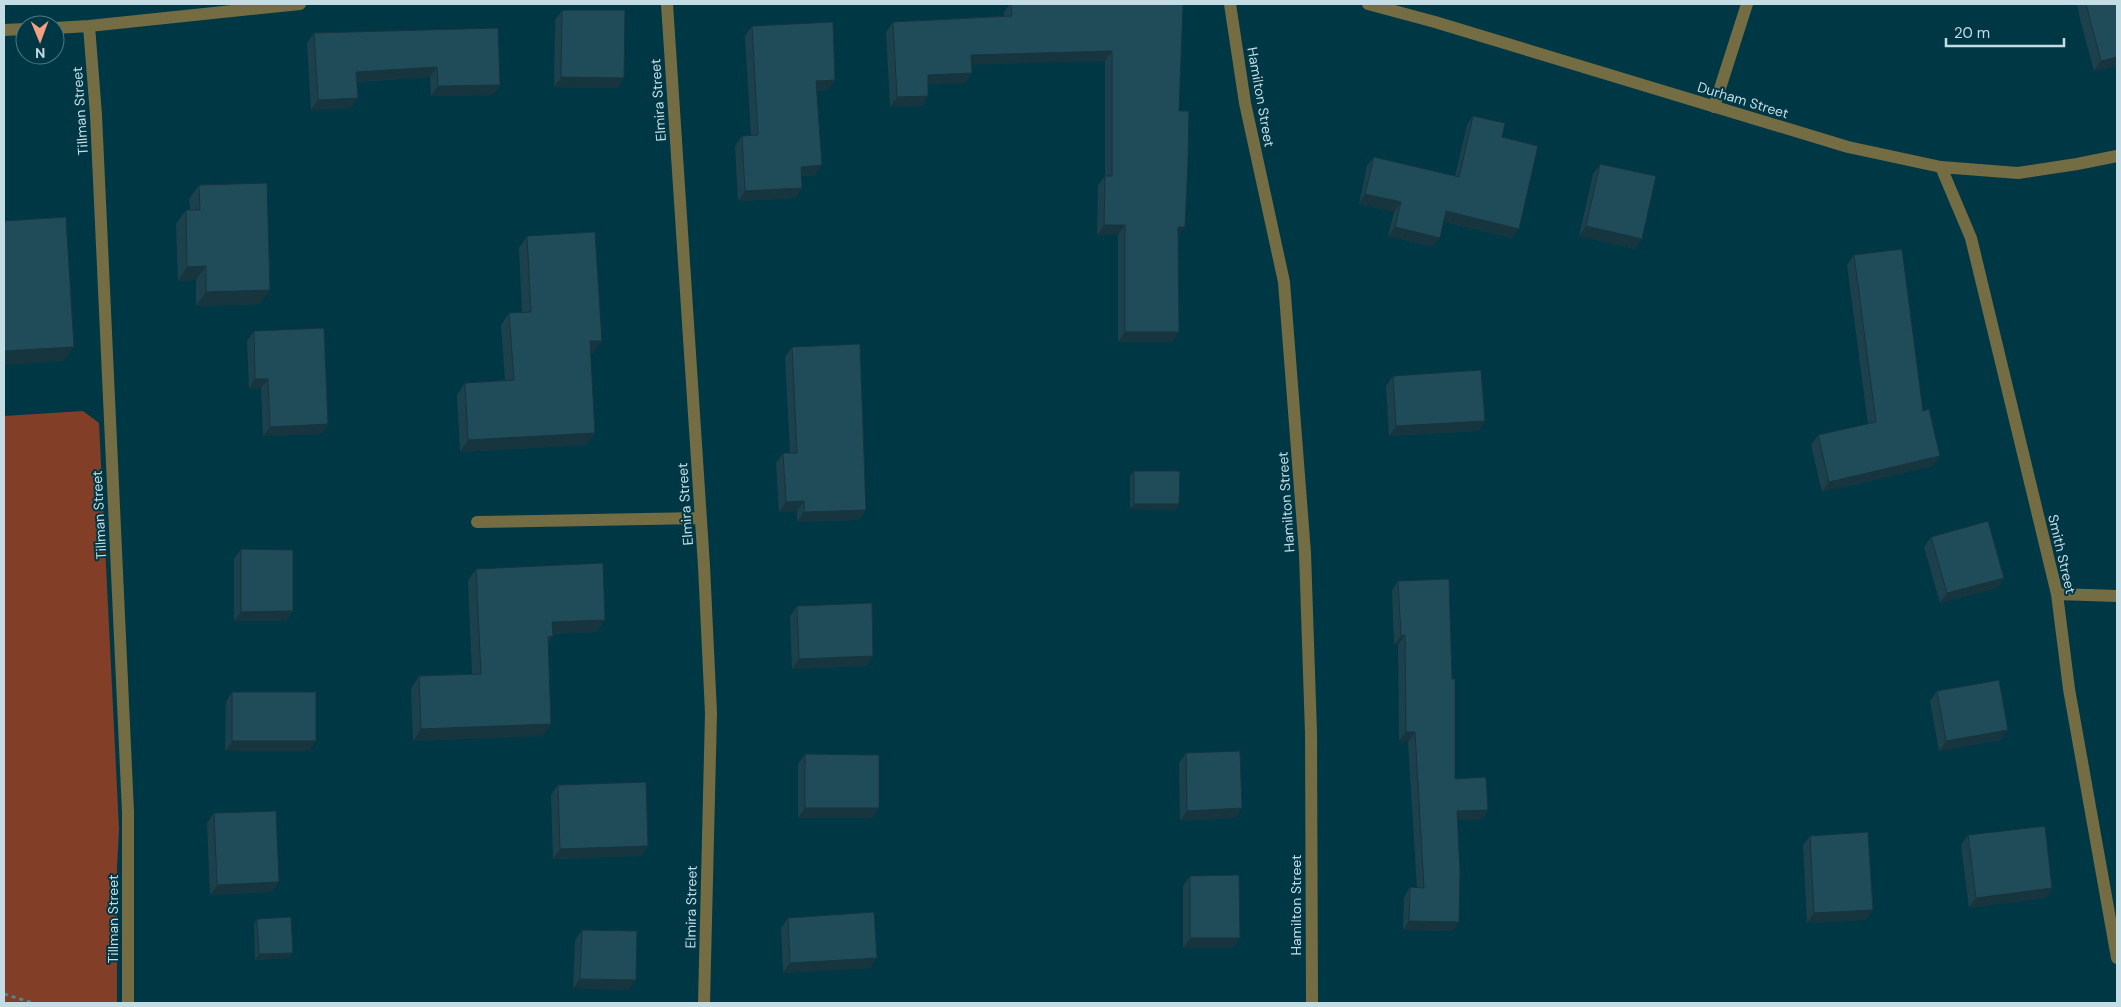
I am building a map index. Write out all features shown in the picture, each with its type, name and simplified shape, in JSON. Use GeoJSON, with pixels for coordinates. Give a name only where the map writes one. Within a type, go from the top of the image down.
{"type":"FeatureCollection","features":[{"type":"Feature","properties":{"kind":"street"},"geometry":{"type":"LineString","coordinates":[[65,27],[300,4]]}},
{"type":"Feature","properties":{"kind":"street","name":"Elmira Street"},"geometry":{"type":"LineString","coordinates":[[667,4],[701,518],[711,712],[704,1003]]}},
{"type":"Feature","properties":{"kind":"street","name":"Hamilton Street"},"geometry":{"type":"LineString","coordinates":[[1230,4],[1245,103],[1284,282],[1306,572],[1312,733],[1312,1003]]}},
{"type":"Feature","properties":{"kind":"street","name":"Durham Street"},"geometry":{"type":"LineString","coordinates":[[1368,4],[1444,24],[1848,147],[1941,167],[2018,173],[2117,156]]}},
{"type":"Feature","properties":{"kind":"street"},"geometry":{"type":"LineString","coordinates":[[1714,107],[1747,4]]}},
{"type":"Feature","properties":{"kind":"street","name":"Tillman Street"},"geometry":{"type":"LineString","coordinates":[[89,26],[96,124],[128,812],[128,1003]]}},
{"type":"Feature","properties":{"kind":"street","name":"Smith Street"},"geometry":{"type":"LineString","coordinates":[[1941,167],[1971,238],[2057,594],[2069,689],[2117,958]]}},
{"type":"Feature","properties":{"kind":"street"},"geometry":{"type":"LineString","coordinates":[[477,522],[701,518]]}},
{"type":"Feature","properties":{"kind":"street"},"geometry":{"type":"LineString","coordinates":[[2057,594],[2117,596]]}},
{"type":"Feature","properties":{"kind":"path"},"geometry":{"type":"LineString","coordinates":[[4,994],[33,1003]]}},
{"type":"Feature","properties":{"kind":"shaded area"},"geometry":{"type":"Polygon","coordinates":[[[83,411],[99,423],[119,829],[117,868],[117,1003],[4,1003],[4,416],[83,411]]]}},
{"type":"Feature","properties":{"kind":"building"},"geometry":{"type":"Polygon","coordinates":[[[1011,4],[1183,4],[1179,111],[1189,111],[1185,227],[1178,227],[1179,332],[1125,332],[1125,225],[1104,225],[1105,176],[1112,176],[1112,51],[971,55],[972,73],[928,75],[928,96],[897,97],[893,22],[1012,16],[1011,4]]]}},
{"type":"Feature","properties":{"kind":"building"},"geometry":{"type":"Polygon","coordinates":[[[2086,4],[2117,4],[2117,57],[2101,61],[2086,4]]]}},
{"type":"Feature","properties":{"kind":"building"},"geometry":{"type":"Polygon","coordinates":[[[562,10],[625,10],[624,78],[561,77],[562,10]]]}},
{"type":"Feature","properties":{"kind":"building"},"geometry":{"type":"Polygon","coordinates":[[[833,22],[835,80],[816,81],[822,165],[801,167],[802,188],[745,191],[742,136],[758,135],[752,26],[833,22]]]}},
{"type":"Feature","properties":{"kind":"building"},"geometry":{"type":"Polygon","coordinates":[[[498,28],[500,85],[438,86],[437,67],[356,72],[358,98],[318,100],[314,33],[498,28]]]}},
{"type":"Feature","properties":{"kind":"building"},"geometry":{"type":"Polygon","coordinates":[[[1473,116],[1505,123],[1502,137],[1538,146],[1519,229],[1446,211],[1440,238],[1395,227],[1401,202],[1365,194],[1374,157],[1459,177],[1473,116]]]}},
{"type":"Feature","properties":{"kind":"building"},"geometry":{"type":"Polygon","coordinates":[[[1600,164],[1656,176],[1642,239],[1586,226],[1600,164]]]}},
{"type":"Feature","properties":{"kind":"building"},"geometry":{"type":"Polygon","coordinates":[[[267,183],[270,290],[206,292],[206,266],[187,267],[186,210],[200,210],[199,185],[267,183]]]}},
{"type":"Feature","properties":{"kind":"building"},"geometry":{"type":"Polygon","coordinates":[[[66,217],[74,347],[4,351],[4,221],[66,217]]]}},
{"type":"Feature","properties":{"kind":"building"},"geometry":{"type":"Polygon","coordinates":[[[595,232],[602,341],[590,341],[595,433],[468,440],[465,383],[514,380],[509,313],[531,312],[527,236],[595,232]]]}},
{"type":"Feature","properties":{"kind":"building"},"geometry":{"type":"Polygon","coordinates":[[[1902,249],[1923,411],[1929,409],[1940,456],[1829,482],[1818,435],[1876,422],[1854,255],[1902,249]]]}},
{"type":"Feature","properties":{"kind":"building"},"geometry":{"type":"Polygon","coordinates":[[[324,328],[328,424],[270,427],[268,379],[255,379],[254,331],[324,328]]]}},
{"type":"Feature","properties":{"kind":"building"},"geometry":{"type":"Polygon","coordinates":[[[860,344],[866,510],[804,512],[804,501],[786,502],[783,453],[797,453],[792,347],[860,344]]]}},
{"type":"Feature","properties":{"kind":"building"},"geometry":{"type":"Polygon","coordinates":[[[1481,370],[1485,421],[1396,426],[1393,376],[1481,370]]]}},
{"type":"Feature","properties":{"kind":"building"},"geometry":{"type":"Polygon","coordinates":[[[1134,471],[1180,471],[1179,504],[1134,504],[1134,471]]]}},
{"type":"Feature","properties":{"kind":"building"},"geometry":{"type":"Polygon","coordinates":[[[1988,521],[2004,578],[1947,593],[1931,537],[1988,521]]]}},
{"type":"Feature","properties":{"kind":"building"},"geometry":{"type":"Polygon","coordinates":[[[241,549],[293,550],[293,611],[241,612],[241,549]]]}},
{"type":"Feature","properties":{"kind":"building"},"geometry":{"type":"Polygon","coordinates":[[[603,563],[605,620],[552,622],[553,636],[548,637],[551,724],[421,729],[419,676],[481,674],[476,569],[603,563]]]}},
{"type":"Feature","properties":{"kind":"building"},"geometry":{"type":"Polygon","coordinates":[[[1449,579],[1452,679],[1455,679],[1455,779],[1486,777],[1488,810],[1457,811],[1460,872],[1459,922],[1409,921],[1410,887],[1424,888],[1415,732],[1406,732],[1405,635],[1401,636],[1398,581],[1449,579]]]}},
{"type":"Feature","properties":{"kind":"building"},"geometry":{"type":"Polygon","coordinates":[[[872,603],[873,656],[799,659],[797,606],[872,603]]]}},
{"type":"Feature","properties":{"kind":"building"},"geometry":{"type":"Polygon","coordinates":[[[1999,680],[2008,730],[1946,741],[1937,691],[1999,680]]]}},
{"type":"Feature","properties":{"kind":"building"},"geometry":{"type":"Polygon","coordinates":[[[232,692],[316,692],[316,741],[232,741],[232,692]]]}},
{"type":"Feature","properties":{"kind":"building"},"geometry":{"type":"Polygon","coordinates":[[[1240,751],[1242,808],[1187,811],[1186,753],[1240,751]]]}},
{"type":"Feature","properties":{"kind":"building"},"geometry":{"type":"Polygon","coordinates":[[[805,754],[879,755],[879,808],[805,808],[805,754]]]}},
{"type":"Feature","properties":{"kind":"building"},"geometry":{"type":"Polygon","coordinates":[[[646,782],[648,846],[560,849],[558,785],[646,782]]]}},
{"type":"Feature","properties":{"kind":"building"},"geometry":{"type":"Polygon","coordinates":[[[276,811],[279,882],[217,885],[214,813],[276,811]]]}},
{"type":"Feature","properties":{"kind":"building"},"geometry":{"type":"Polygon","coordinates":[[[2045,826],[2052,888],[1976,898],[1968,835],[2045,826]]]}},
{"type":"Feature","properties":{"kind":"building"},"geometry":{"type":"Polygon","coordinates":[[[1868,832],[1873,910],[1814,913],[1810,836],[1868,832]]]}},
{"type":"Feature","properties":{"kind":"building"},"geometry":{"type":"Polygon","coordinates":[[[1239,875],[1240,938],[1190,938],[1190,876],[1239,875]]]}},
{"type":"Feature","properties":{"kind":"building"},"geometry":{"type":"Polygon","coordinates":[[[874,912],[877,958],[790,963],[788,918],[874,912]]]}},
{"type":"Feature","properties":{"kind":"building"},"geometry":{"type":"Polygon","coordinates":[[[291,917],[293,953],[259,954],[257,919],[291,917]]]}},
{"type":"Feature","properties":{"kind":"building"},"geometry":{"type":"Polygon","coordinates":[[[582,930],[637,931],[636,980],[580,979],[582,930]]]}}]}
